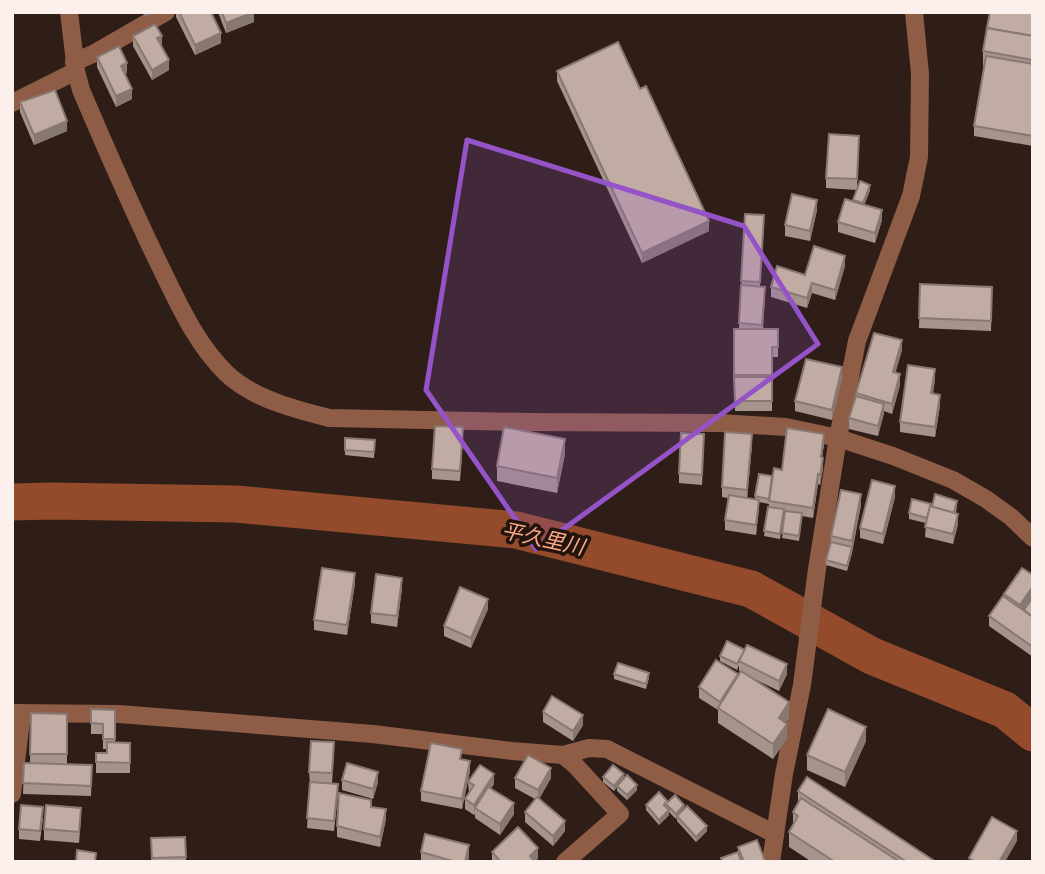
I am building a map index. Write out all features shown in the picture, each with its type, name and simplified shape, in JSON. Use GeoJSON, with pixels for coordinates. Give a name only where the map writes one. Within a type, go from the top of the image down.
{"type":"FeatureCollection","features":[{"type":"Feature","properties":{"kind":"street"},"geometry":{"type":"LineString","coordinates":[[69,12],[75,66],[81,90],[134,214],[189,325],[228,374],[256,393],[299,411],[329,418],[720,424],[786,428],[838,438],[953,480],[1011,517],[1033,538]]}},
{"type":"Feature","properties":{"kind":"street"},"geometry":{"type":"LineString","coordinates":[[12,103],[166,12]]}},
{"type":"Feature","properties":{"kind":"street"},"geometry":{"type":"LineString","coordinates":[[771,862],[784,774],[802,685],[838,438],[857,341],[911,196],[919,157],[920,74],[915,12]]}},
{"type":"Feature","properties":{"kind":"street"},"geometry":{"type":"LineString","coordinates":[[12,794],[17,713],[119,714],[373,734],[562,755],[589,748],[607,749],[775,834]]}},
{"type":"Feature","properties":{"kind":"street"},"geometry":{"type":"LineString","coordinates":[[562,755],[574,764],[621,814],[565,862]]}},
{"type":"Feature","properties":{"kind":"highlighted area"},"geometry":{"type":"Polygon","coordinates":[[[467,140],[744,226],[818,344],[536,549],[426,390],[467,140]]]}},
{"type":"Feature","properties":{"kind":"building"},"geometry":{"type":"Polygon","coordinates":[[[179,12],[211,12],[221,33],[195,45],[179,12]]]}},
{"type":"Feature","properties":{"kind":"building"},"geometry":{"type":"Polygon","coordinates":[[[222,12],[254,12],[226,23],[222,12]]]}},
{"type":"Feature","properties":{"kind":"building"},"geometry":{"type":"Polygon","coordinates":[[[990,12],[1033,12],[1033,36],[987,28],[990,12]]]}},
{"type":"Feature","properties":{"kind":"building"},"geometry":{"type":"Polygon","coordinates":[[[155,24],[162,36],[157,38],[169,60],[152,70],[133,36],[155,24]]]}},
{"type":"Feature","properties":{"kind":"building"},"geometry":{"type":"Polygon","coordinates":[[[987,28],[1033,36],[1033,60],[983,51],[987,28]]]}},
{"type":"Feature","properties":{"kind":"building"},"geometry":{"type":"Polygon","coordinates":[[[618,42],[640,89],[646,86],[709,221],[642,253],[557,71],[618,42]]]}},
{"type":"Feature","properties":{"kind":"building"},"geometry":{"type":"Polygon","coordinates":[[[119,46],[127,63],[121,66],[132,89],[116,96],[97,57],[119,46]]]}},
{"type":"Feature","properties":{"kind":"building"},"geometry":{"type":"Polygon","coordinates":[[[986,56],[1033,64],[1033,136],[974,126],[986,56]]]}},
{"type":"Feature","properties":{"kind":"building"},"geometry":{"type":"Polygon","coordinates":[[[55,90],[67,121],[34,135],[20,102],[55,90]]]}},
{"type":"Feature","properties":{"kind":"building"},"geometry":{"type":"Polygon","coordinates":[[[829,134],[859,136],[857,179],[826,178],[829,134]]]}},
{"type":"Feature","properties":{"kind":"building"},"geometry":{"type":"Polygon","coordinates":[[[860,181],[870,185],[863,203],[853,200],[860,181]]]}},
{"type":"Feature","properties":{"kind":"building"},"geometry":{"type":"Polygon","coordinates":[[[792,194],[817,200],[810,231],[785,225],[792,194]]]}},
{"type":"Feature","properties":{"kind":"building"},"geometry":{"type":"Polygon","coordinates":[[[845,199],[882,210],[875,233],[838,222],[845,199]]]}},
{"type":"Feature","properties":{"kind":"building"},"geometry":{"type":"Polygon","coordinates":[[[745,214],[764,215],[760,282],[741,281],[745,214]]]}},
{"type":"Feature","properties":{"kind":"building"},"geometry":{"type":"Polygon","coordinates":[[[814,246],[845,256],[835,290],[812,283],[807,298],[771,287],[777,266],[805,275],[814,246]]]}},
{"type":"Feature","properties":{"kind":"building"},"geometry":{"type":"Polygon","coordinates":[[[920,284],[992,287],[991,321],[919,318],[920,284]]]}},
{"type":"Feature","properties":{"kind":"building"},"geometry":{"type":"Polygon","coordinates":[[[741,285],[765,287],[762,325],[739,323],[741,285]]]}},
{"type":"Feature","properties":{"kind":"building"},"geometry":{"type":"Polygon","coordinates":[[[734,329],[778,329],[778,347],[772,347],[772,375],[734,375],[734,329]]]}},
{"type":"Feature","properties":{"kind":"building"},"geometry":{"type":"Polygon","coordinates":[[[874,333],[902,340],[893,372],[900,374],[892,404],[856,393],[874,333]]]}},
{"type":"Feature","properties":{"kind":"building"},"geometry":{"type":"Polygon","coordinates":[[[806,359],[842,367],[832,410],[795,401],[806,359]]]}},
{"type":"Feature","properties":{"kind":"building"},"geometry":{"type":"Polygon","coordinates":[[[908,365],[935,369],[931,393],[940,395],[935,427],[900,422],[908,365]]]}},
{"type":"Feature","properties":{"kind":"building"},"geometry":{"type":"Polygon","coordinates":[[[734,377],[772,377],[772,401],[735,401],[734,377]]]}},
{"type":"Feature","properties":{"kind":"building"},"geometry":{"type":"Polygon","coordinates":[[[856,396],[884,404],[878,426],[849,418],[856,396]]]}},
{"type":"Feature","properties":{"kind":"building"},"geometry":{"type":"Polygon","coordinates":[[[435,426],[463,427],[460,471],[432,469],[435,426]]]}},
{"type":"Feature","properties":{"kind":"building"},"geometry":{"type":"Polygon","coordinates":[[[504,427],[565,439],[557,478],[497,466],[504,427]]]}},
{"type":"Feature","properties":{"kind":"building"},"geometry":{"type":"Polygon","coordinates":[[[787,428],[824,434],[823,458],[813,508],[769,501],[774,468],[782,470],[787,428]]]}},
{"type":"Feature","properties":{"kind":"building"},"geometry":{"type":"Polygon","coordinates":[[[725,432],[752,434],[747,490],[722,487],[725,432]]]}},
{"type":"Feature","properties":{"kind":"building"},"geometry":{"type":"Polygon","coordinates":[[[681,433],[704,434],[702,475],[679,473],[681,433]]]}},
{"type":"Feature","properties":{"kind":"building"},"geometry":{"type":"Polygon","coordinates":[[[345,438],[375,440],[374,452],[345,450],[345,438]]]}},
{"type":"Feature","properties":{"kind":"building"},"geometry":{"type":"Polygon","coordinates":[[[759,474],[772,476],[769,499],[755,496],[759,474]]]}},
{"type":"Feature","properties":{"kind":"building"},"geometry":{"type":"Polygon","coordinates":[[[872,480],[895,486],[883,534],[860,528],[872,480]]]}},
{"type":"Feature","properties":{"kind":"building"},"geometry":{"type":"Polygon","coordinates":[[[841,490],[861,494],[852,541],[831,536],[841,490]]]}},
{"type":"Feature","properties":{"kind":"building"},"geometry":{"type":"Polygon","coordinates":[[[935,494],[957,501],[954,513],[932,507],[935,494]]]}},
{"type":"Feature","properties":{"kind":"building"},"geometry":{"type":"Polygon","coordinates":[[[729,495],[759,500],[756,525],[725,520],[729,495]]]}},
{"type":"Feature","properties":{"kind":"building"},"geometry":{"type":"Polygon","coordinates":[[[912,499],[931,504],[927,518],[909,513],[912,499]]]}},
{"type":"Feature","properties":{"kind":"building"},"geometry":{"type":"Polygon","coordinates":[[[930,506],[958,514],[953,534],[925,527],[930,506]]]}},
{"type":"Feature","properties":{"kind":"building"},"geometry":{"type":"Polygon","coordinates":[[[768,507],[784,509],[780,534],[764,531],[768,507]]]}},
{"type":"Feature","properties":{"kind":"building"},"geometry":{"type":"Polygon","coordinates":[[[785,511],[802,513],[799,536],[782,533],[785,511]]]}},
{"type":"Feature","properties":{"kind":"building"},"geometry":{"type":"Polygon","coordinates":[[[831,542],[852,547],[847,566],[826,560],[831,542]]]}},
{"type":"Feature","properties":{"kind":"building"},"geometry":{"type":"Polygon","coordinates":[[[322,568],[355,573],[347,625],[314,620],[322,568]]]}},
{"type":"Feature","properties":{"kind":"building"},"geometry":{"type":"Polygon","coordinates":[[[1022,568],[1033,575],[1033,586],[1020,605],[1004,594],[1022,568]]]}},
{"type":"Feature","properties":{"kind":"building"},"geometry":{"type":"Polygon","coordinates":[[[376,574],[402,578],[397,616],[371,613],[376,574]]]}},
{"type":"Feature","properties":{"kind":"building"},"geometry":{"type":"Polygon","coordinates":[[[460,587],[488,599],[471,638],[444,626],[460,587]]]}},
{"type":"Feature","properties":{"kind":"building"},"geometry":{"type":"Polygon","coordinates":[[[1003,596],[1033,617],[1033,647],[989,616],[1003,596]]]}},
{"type":"Feature","properties":{"kind":"building"},"geometry":{"type":"Polygon","coordinates":[[[1031,600],[1033,601],[1033,617],[1024,610],[1031,600]]]}},
{"type":"Feature","properties":{"kind":"building"},"geometry":{"type":"Polygon","coordinates":[[[727,641],[745,650],[737,664],[720,656],[727,641]]]}},
{"type":"Feature","properties":{"kind":"building"},"geometry":{"type":"Polygon","coordinates":[[[747,645],[787,664],[779,681],[739,661],[747,645]]]}},
{"type":"Feature","properties":{"kind":"building"},"geometry":{"type":"Polygon","coordinates":[[[716,660],[738,674],[720,702],[699,687],[716,660]]]}},
{"type":"Feature","properties":{"kind":"building"},"geometry":{"type":"Polygon","coordinates":[[[618,663],[649,673],[646,684],[614,674],[618,663]]]}},
{"type":"Feature","properties":{"kind":"building"},"geometry":{"type":"Polygon","coordinates":[[[741,671],[789,702],[779,718],[787,724],[773,744],[718,708],[741,671]]]}},
{"type":"Feature","properties":{"kind":"building"},"geometry":{"type":"Polygon","coordinates":[[[552,696],[583,715],[573,731],[543,712],[552,696]]]}},
{"type":"Feature","properties":{"kind":"building"},"geometry":{"type":"Polygon","coordinates":[[[91,709],[115,710],[115,739],[103,739],[103,724],[91,723],[91,709]]]}},
{"type":"Feature","properties":{"kind":"building"},"geometry":{"type":"Polygon","coordinates":[[[828,709],[866,727],[845,772],[807,755],[828,709]]]}},
{"type":"Feature","properties":{"kind":"building"},"geometry":{"type":"Polygon","coordinates":[[[31,713],[67,714],[67,754],[30,754],[31,713]]]}},
{"type":"Feature","properties":{"kind":"building"},"geometry":{"type":"Polygon","coordinates":[[[311,741],[334,742],[332,773],[309,772],[311,741]]]}},
{"type":"Feature","properties":{"kind":"building"},"geometry":{"type":"Polygon","coordinates":[[[107,742],[130,743],[130,763],[96,762],[96,753],[107,753],[107,742]]]}},
{"type":"Feature","properties":{"kind":"building"},"geometry":{"type":"Polygon","coordinates":[[[431,743],[462,749],[460,759],[470,761],[462,799],[421,791],[431,743]]]}},
{"type":"Feature","properties":{"kind":"building"},"geometry":{"type":"Polygon","coordinates":[[[528,755],[551,768],[538,790],[515,778],[528,755]]]}},
{"type":"Feature","properties":{"kind":"building"},"geometry":{"type":"Polygon","coordinates":[[[24,763],[92,765],[91,786],[23,783],[24,763]]]}},
{"type":"Feature","properties":{"kind":"building"},"geometry":{"type":"Polygon","coordinates":[[[347,763],[378,772],[373,789],[342,780],[347,763]]]}},
{"type":"Feature","properties":{"kind":"building"},"geometry":{"type":"Polygon","coordinates":[[[480,765],[494,774],[474,805],[465,799],[474,785],[468,782],[480,765]]]}},
{"type":"Feature","properties":{"kind":"building"},"geometry":{"type":"Polygon","coordinates":[[[613,765],[624,774],[614,786],[603,777],[613,765]]]}},
{"type":"Feature","properties":{"kind":"building"},"geometry":{"type":"Polygon","coordinates":[[[627,775],[637,785],[627,795],[617,786],[627,775]]]}},
{"type":"Feature","properties":{"kind":"building"},"geometry":{"type":"Polygon","coordinates":[[[807,777],[936,862],[907,862],[798,791],[807,777]]]}},
{"type":"Feature","properties":{"kind":"building"},"geometry":{"type":"Polygon","coordinates":[[[310,782],[338,784],[334,821],[307,818],[310,782]]]}},
{"type":"Feature","properties":{"kind":"building"},"geometry":{"type":"Polygon","coordinates":[[[488,787],[514,803],[500,824],[475,808],[488,787]]]}},
{"type":"Feature","properties":{"kind":"building"},"geometry":{"type":"Polygon","coordinates":[[[659,792],[668,802],[675,795],[684,805],[676,814],[665,803],[669,810],[659,820],[646,805],[659,792]]]}},
{"type":"Feature","properties":{"kind":"building"},"geometry":{"type":"Polygon","coordinates":[[[339,793],[371,800],[371,807],[386,809],[380,837],[337,826],[339,793]]]}},
{"type":"Feature","properties":{"kind":"building"},"geometry":{"type":"Polygon","coordinates":[[[537,797],[565,821],[553,836],[525,812],[537,797]]]}},
{"type":"Feature","properties":{"kind":"building"},"geometry":{"type":"Polygon","coordinates":[[[801,798],[900,862],[835,862],[789,832],[798,816],[793,812],[801,798]]]}},
{"type":"Feature","properties":{"kind":"building"},"geometry":{"type":"Polygon","coordinates":[[[21,805],[43,807],[40,831],[19,829],[21,805]]]}},
{"type":"Feature","properties":{"kind":"building"},"geometry":{"type":"Polygon","coordinates":[[[46,805],[81,808],[79,832],[44,829],[46,805]]]}},
{"type":"Feature","properties":{"kind":"building"},"geometry":{"type":"Polygon","coordinates":[[[687,806],[707,826],[696,837],[677,816],[687,806]]]}},
{"type":"Feature","properties":{"kind":"building"},"geometry":{"type":"Polygon","coordinates":[[[992,817],[1017,831],[999,862],[976,862],[969,858],[992,817]]]}},
{"type":"Feature","properties":{"kind":"building"},"geometry":{"type":"Polygon","coordinates":[[[518,827],[538,848],[530,856],[533,860],[501,862],[492,852],[518,827]]]}},
{"type":"Feature","properties":{"kind":"building"},"geometry":{"type":"Polygon","coordinates":[[[425,834],[469,845],[465,862],[421,852],[425,834]]]}},
{"type":"Feature","properties":{"kind":"building"},"geometry":{"type":"Polygon","coordinates":[[[185,837],[186,857],[152,858],[151,838],[185,837]]]}},
{"type":"Feature","properties":{"kind":"building"},"geometry":{"type":"Polygon","coordinates":[[[757,840],[765,861],[744,862],[738,847],[757,840]]]}},
{"type":"Feature","properties":{"kind":"building"},"geometry":{"type":"Polygon","coordinates":[[[77,850],[96,853],[95,862],[76,862],[77,850]]]}},
{"type":"Feature","properties":{"kind":"building"},"geometry":{"type":"Polygon","coordinates":[[[738,852],[741,862],[723,862],[721,858],[738,852]]]}},
{"type":"Feature","properties":{"kind":"waterway","name":"平久里川"},"geometry":{"type":"LineString","coordinates":[[12,502],[236,504],[516,530],[751,589],[872,656],[1005,710],[1033,733]]}}]}
